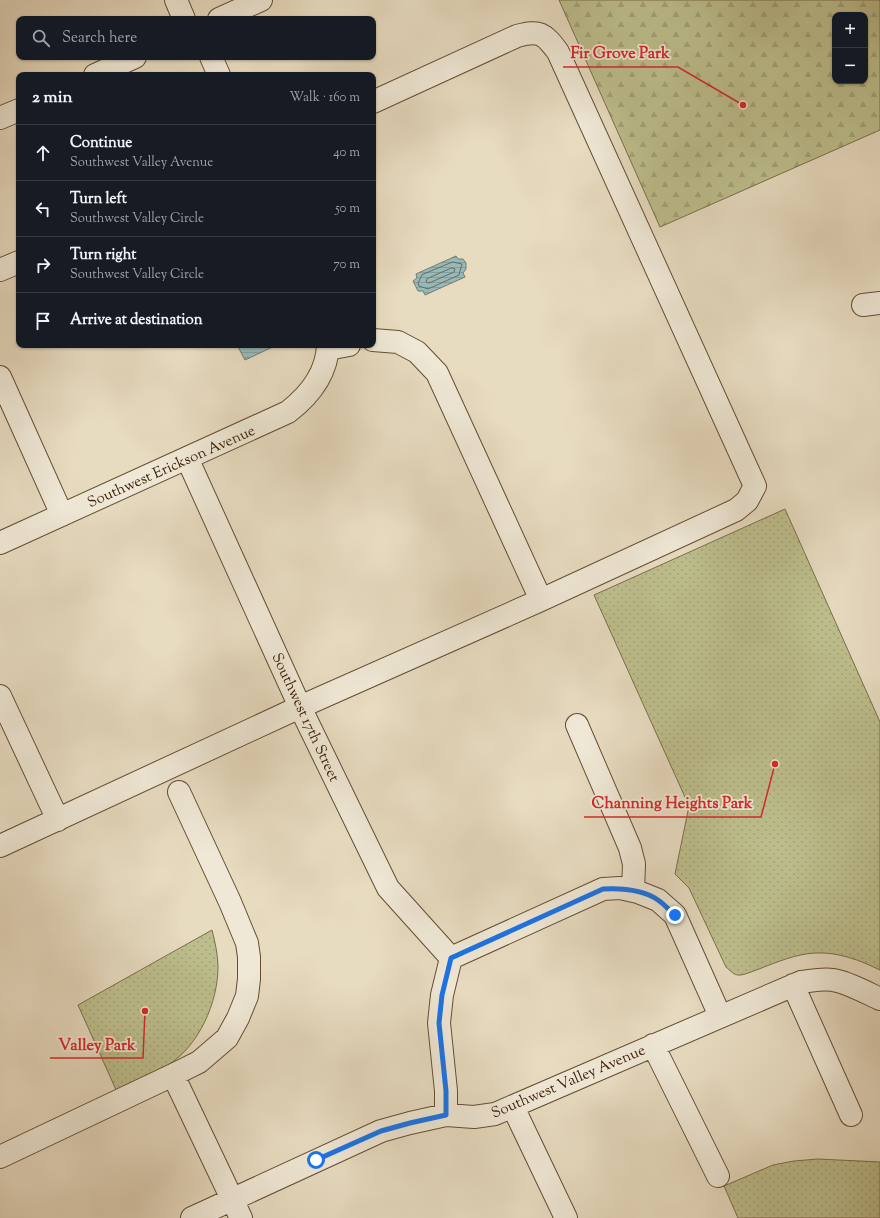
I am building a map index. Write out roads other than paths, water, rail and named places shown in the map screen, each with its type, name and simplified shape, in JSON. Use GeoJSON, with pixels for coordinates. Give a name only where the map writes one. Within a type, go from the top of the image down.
{"type":"FeatureCollection","features":[{"type":"Feature","properties":{"kind":"street"},"geometry":{"type":"LineString","coordinates":[[176,0],[183,16]]}},
{"type":"Feature","properties":{"kind":"street"},"geometry":{"type":"LineString","coordinates":[[226,16],[261,0]]}},
{"type":"Feature","properties":{"kind":"street"},"geometry":{"type":"LineString","coordinates":[[0,846],[300,707],[542,600],[736,510],[747,502],[755,486],[558,52],[550,40],[540,33],[528,33],[517,36],[376,101]]}},
{"type":"Feature","properties":{"kind":"street"},"geometry":{"type":"LineString","coordinates":[[102,72],[128,60]]}},
{"type":"Feature","properties":{"kind":"street"},"geometry":{"type":"LineString","coordinates":[[212,60],[218,72]]}},
{"type":"Feature","properties":{"kind":"street"},"geometry":{"type":"LineString","coordinates":[[0,118],[16,111]]}},
{"type":"Feature","properties":{"kind":"street"},"geometry":{"type":"LineString","coordinates":[[0,270],[16,263]]}},
{"type":"Feature","properties":{"kind":"street"},"geometry":{"type":"LineString","coordinates":[[376,340],[398,342],[417,352],[437,373],[542,600]]}},
{"type":"Feature","properties":{"kind":"street"},"geometry":{"type":"LineString","coordinates":[[326,354],[341,348]]}},
{"type":"Feature","properties":{"kind":"street","name":"Southwest Erickson Avenue"},"geometry":{"type":"LineString","coordinates":[[0,543],[288,412],[301,402],[313,389],[326,354]]}},
{"type":"Feature","properties":{"kind":"street"},"geometry":{"type":"LineString","coordinates":[[0,377],[62,515]]}},
{"type":"Feature","properties":{"kind":"street","name":"Southwest 17th Street"},"geometry":{"type":"LineString","coordinates":[[187,458],[300,707],[388,888],[451,958]]}},
{"type":"Feature","properties":{"kind":"street"},"geometry":{"type":"LineString","coordinates":[[0,696],[58,820]]}},
{"type":"Feature","properties":{"kind":"street"},"geometry":{"type":"LineString","coordinates":[[577,725],[630,848],[634,864],[633,890]]}},
{"type":"Feature","properties":{"kind":"street"},"geometry":{"type":"LineString","coordinates":[[0,1157],[199,1062],[227,1038],[238,1018],[247,996],[249,957],[247,943],[230,902],[179,792]]}},
{"type":"Feature","properties":{"kind":"street"},"geometry":{"type":"LineString","coordinates":[[446,1115],[446,1091],[439,1023],[442,995],[451,958],[603,889],[620,888],[633,890],[658,900],[675,915],[720,1016]]}},
{"type":"Feature","properties":{"kind":"street","name":"Southwest Valley Avenue"},"geometry":{"type":"LineString","coordinates":[[192,1218],[237,1209],[323,1157],[381,1131],[446,1115],[474,1117],[495,1114],[801,982],[833,980],[863,991],[880,1000]]}},
{"type":"Feature","properties":{"kind":"street"},"geometry":{"type":"LineString","coordinates":[[793,985],[851,1115]]}},
{"type":"Feature","properties":{"kind":"street"},"geometry":{"type":"LineString","coordinates":[[653,1045],[718,1176]]}},
{"type":"Feature","properties":{"kind":"street"},"geometry":{"type":"LineString","coordinates":[[173,1075],[237,1209]]}},
{"type":"Feature","properties":{"kind":"street"},"geometry":{"type":"LineString","coordinates":[[513,1107],[566,1218]]}},
{"type":"Feature","properties":{"kind":"water"},"geometry":{"type":"Polygon","coordinates":[[[456,256],[458,259],[463,259],[466,263],[466,269],[463,273],[465,277],[425,295],[423,291],[418,291],[413,281],[417,278],[416,274],[456,256]]]}},
{"type":"Feature","properties":{"kind":"water"},"geometry":{"type":"Polygon","coordinates":[[[239,348],[271,348],[245,360],[239,348]]]}},
{"type":"Feature","properties":{"kind":"place","name":"Fir Grove Park"},"geometry":{"type":"Point","coordinates":[743,105]}},
{"type":"Feature","properties":{"kind":"place","name":"Channing Heights Park"},"geometry":{"type":"Point","coordinates":[775,764]}},
{"type":"Feature","properties":{"kind":"place","name":"Valley Park"},"geometry":{"type":"Point","coordinates":[145,1011]}}]}
